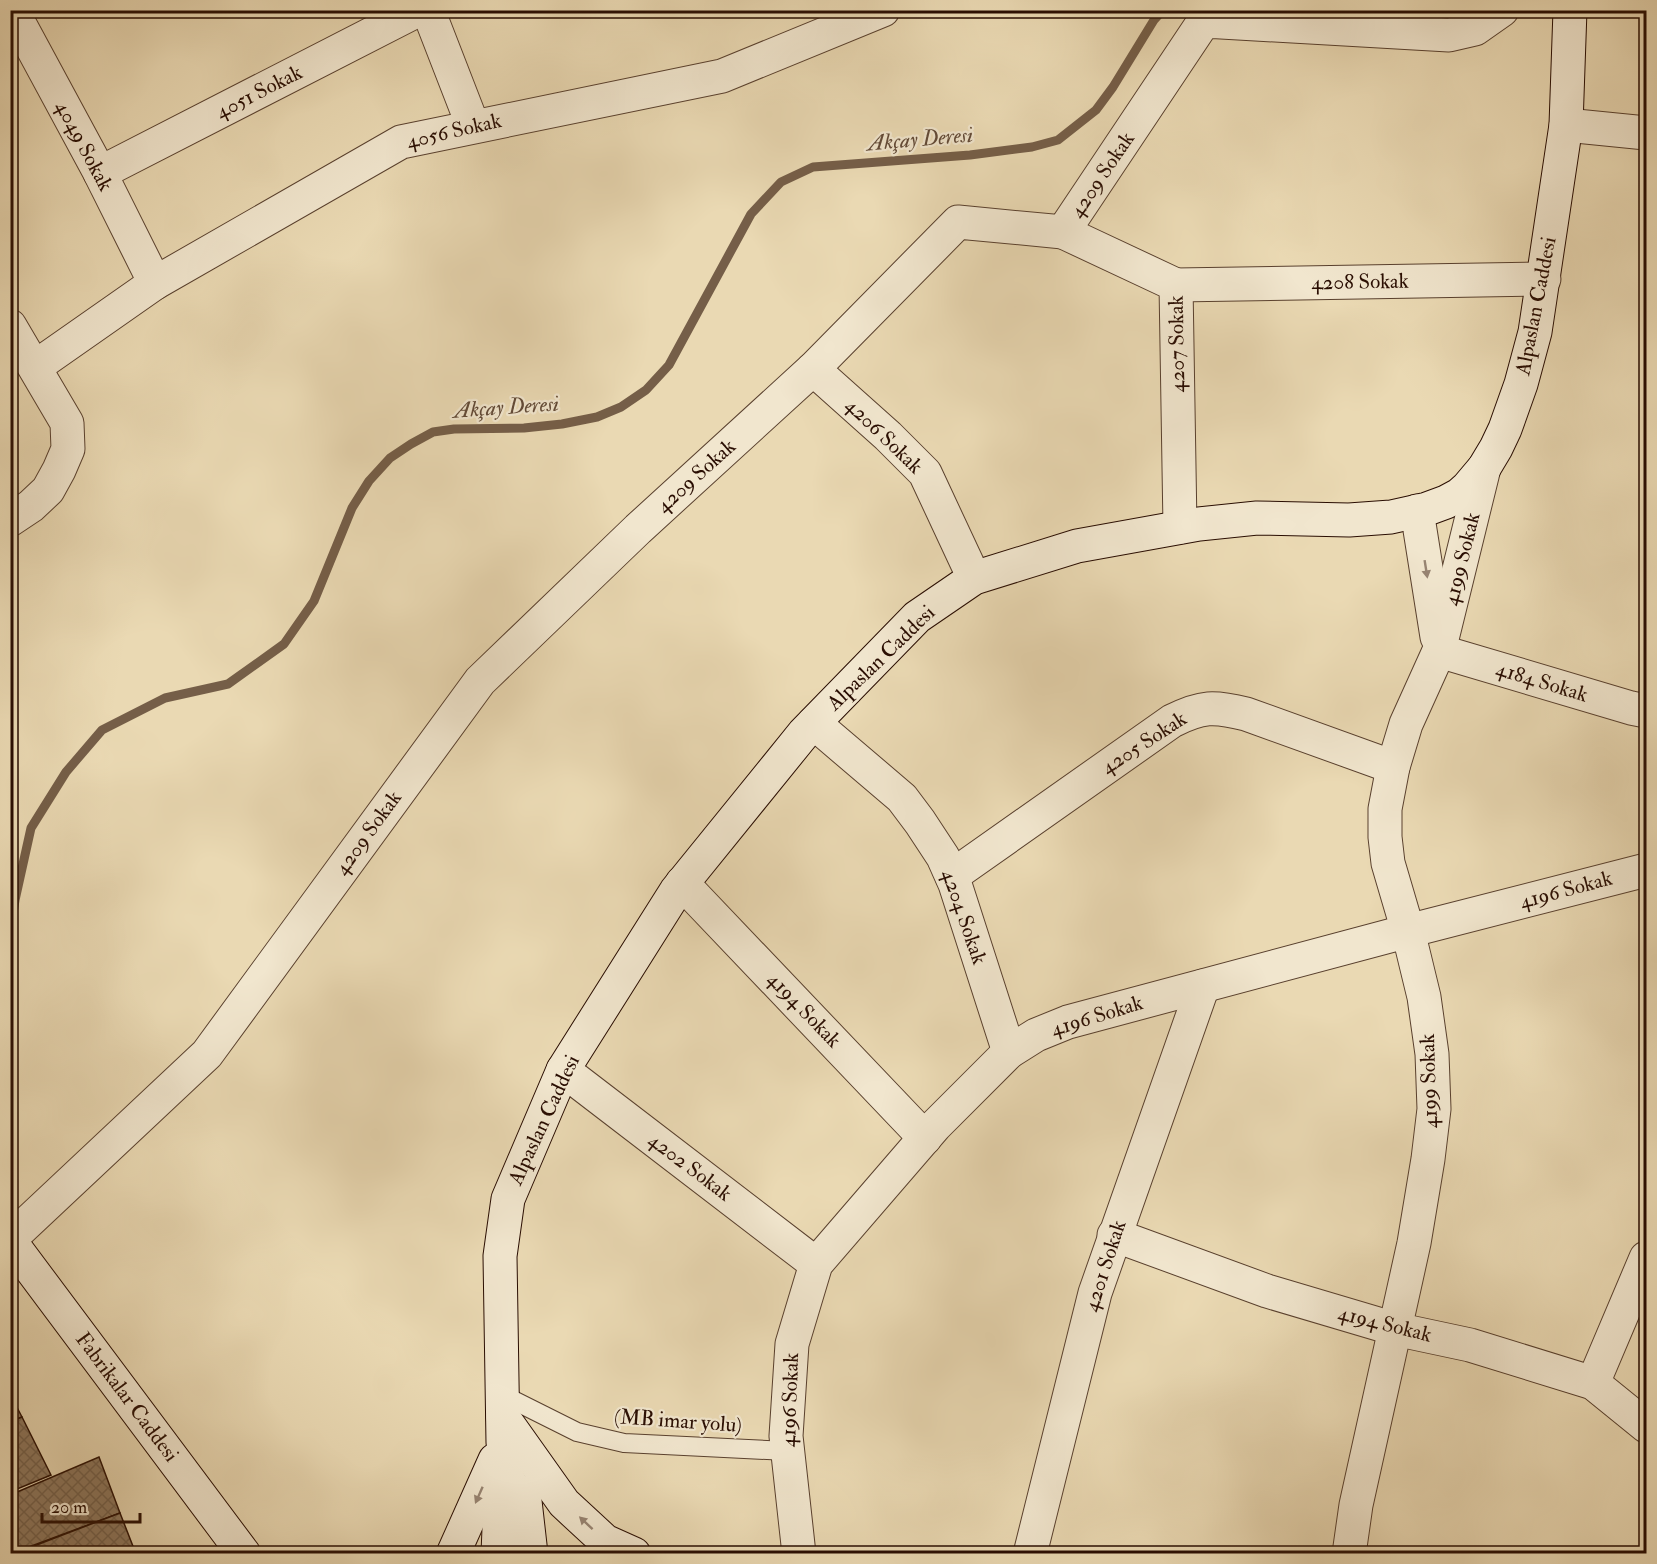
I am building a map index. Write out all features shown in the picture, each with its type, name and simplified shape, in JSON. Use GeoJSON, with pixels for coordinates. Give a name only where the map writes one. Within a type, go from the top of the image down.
{"type":"FeatureCollection","features":[{"type":"Feature","properties":{"kind":"street","name":"4049 Sokak"},"geometry":{"type":"LineString","coordinates":[[12,10],[100,173],[155,283]]}},
{"type":"Feature","properties":{"kind":"street","name":"4051 Sokak"},"geometry":{"type":"LineString","coordinates":[[100,173],[418,10]]}},
{"type":"Feature","properties":{"kind":"street"},"geometry":{"type":"LineString","coordinates":[[428,10],[473,126]]}},
{"type":"Feature","properties":{"kind":"street","name":"4056 Sokak"},"geometry":{"type":"LineString","coordinates":[[35,368],[155,283],[401,142],[722,76],[883,10]]}},
{"type":"Feature","properties":{"kind":"street","name":"4209 Sokak"},"geometry":{"type":"LineString","coordinates":[[10,1240],[207,1054],[480,681],[638,529],[813,369],[958,222],[1063,232],[1204,21],[1449,34],[1475,29],[1502,10]]}},
{"type":"Feature","properties":{"kind":"street","name":"Alpaslan Caddesi"},"geometry":{"type":"LineString","coordinates":[[508,1480],[503,1418],[500,1256],[507,1199],[563,1070],[676,891],[804,733],[917,617],[974,578],[1077,546],[1180,527],[1257,518],[1349,520],[1391,517],[1446,502],[1468,487],[1484,468],[1505,429],[1521,384],[1535,332],[1566,125],[1570,10]]}},
{"type":"Feature","properties":{"kind":"street"},"geometry":{"type":"LineString","coordinates":[[1566,125],[1647,133]]}},
{"type":"Feature","properties":{"kind":"street","name":"4207 Sokak"},"geometry":{"type":"LineString","coordinates":[[1063,232],[1176,285],[1180,527]]}},
{"type":"Feature","properties":{"kind":"street","name":"4208 Sokak"},"geometry":{"type":"LineString","coordinates":[[1176,285],[1544,279]]}},
{"type":"Feature","properties":{"kind":"street"},"geometry":{"type":"LineString","coordinates":[[10,326],[67,423],[68,449],[48,490],[31,506],[10,520]]}},
{"type":"Feature","properties":{"kind":"street","name":"4206 Sokak"},"geometry":{"type":"LineString","coordinates":[[813,369],[888,436],[925,473],[974,578]]}},
{"type":"Feature","properties":{"kind":"street","name":"4199 Sokak"},"geometry":{"type":"LineString","coordinates":[[1349,1554],[1356,1505],[1414,1243],[1434,1108],[1432,1054],[1426,1009],[1408,931],[1388,862],[1385,809],[1393,767],[1406,723],[1439,651],[1484,468]]}},
{"type":"Feature","properties":{"kind":"street","name":"4199 Sokak"},"geometry":{"type":"LineString","coordinates":[[1417,511],[1439,651]]}},
{"type":"Feature","properties":{"kind":"street","name":"4184 Sokak"},"geometry":{"type":"LineString","coordinates":[[1439,651],[1647,711]]}},
{"type":"Feature","properties":{"kind":"street","name":"4205 Sokak"},"geometry":{"type":"LineString","coordinates":[[952,876],[1172,721],[1189,712],[1205,708],[1221,708],[1246,714],[1393,767]]}},
{"type":"Feature","properties":{"kind":"street","name":"4204 Sokak"},"geometry":{"type":"LineString","coordinates":[[814,723],[902,798],[943,857],[952,876],[1009,1052]]}},
{"type":"Feature","properties":{"kind":"street","name":"4196 Sokak"},"geometry":{"type":"LineString","coordinates":[[799,1554],[786,1436],[792,1344],[816,1264],[925,1138],[1009,1052],[1036,1035],[1068,1022],[1647,870]]}},
{"type":"Feature","properties":{"kind":"street","name":"4194 Sokak"},"geometry":{"type":"LineString","coordinates":[[682,883],[925,1138]]}},
{"type":"Feature","properties":{"kind":"street","name":"4201 Sokak"},"geometry":{"type":"LineString","coordinates":[[1030,1554],[1095,1293],[1203,986]]}},
{"type":"Feature","properties":{"kind":"street","name":"4202 Sokak"},"geometry":{"type":"LineString","coordinates":[[563,1070],[816,1264]]}},
{"type":"Feature","properties":{"kind":"street","name":"4194 Sokak"},"geometry":{"type":"LineString","coordinates":[[1114,1235],[1267,1292],[1395,1329],[1470,1345],[1593,1383],[1647,1426]]}},
{"type":"Feature","properties":{"kind":"street","name":"Fabrikalar Caddesi"},"geometry":{"type":"LineString","coordinates":[[10,1240],[246,1552]]}},
{"type":"Feature","properties":{"kind":"street"},"geometry":{"type":"LineString","coordinates":[[1593,1383],[1647,1258]]}},
{"type":"Feature","properties":{"kind":"street"},"geometry":{"type":"LineString","coordinates":[[453,1554],[503,1418]]}},
{"type":"Feature","properties":{"kind":"street"},"geometry":{"type":"LineString","coordinates":[[503,1418],[564,1503],[605,1541],[634,1554]]}},
{"type":"Feature","properties":{"kind":"street"},"geometry":{"type":"LineString","coordinates":[[498,1554],[500,1503],[508,1480]]}},
{"type":"Feature","properties":{"kind":"street"},"geometry":{"type":"LineString","coordinates":[[508,1480],[525,1501],[531,1554]]}},
{"type":"Feature","properties":{"kind":"lane","name":"(MB imar yolu)"},"geometry":{"type":"LineString","coordinates":[[503,1418],[624,1443],[787,1451]]}},
{"type":"Feature","properties":{"kind":"building"},"geometry":{"type":"Polygon","coordinates":[[[10,1394],[22,1417],[10,1422],[10,1394]]]}},
{"type":"Feature","properties":{"kind":"building"},"geometry":{"type":"Polygon","coordinates":[[[22,1417],[51,1475],[10,1492],[10,1422],[22,1417]]]}},
{"type":"Feature","properties":{"kind":"building"},"geometry":{"type":"Polygon","coordinates":[[[99,1457],[120,1513],[10,1554],[10,1495],[99,1457]]]}},
{"type":"Feature","properties":{"kind":"building"},"geometry":{"type":"Polygon","coordinates":[[[120,1513],[136,1554],[13,1554],[120,1513]]]}},
{"type":"Feature","properties":{"kind":"waterway","name":"Akçay Deresi"},"geometry":{"type":"LineString","coordinates":[[10,934],[31,828],[66,772],[102,730],[165,698],[228,684],[284,644],[314,601],[352,508],[369,481],[390,458],[433,432],[562,424],[597,417],[621,407],[646,390],[669,365],[751,214],[781,182],[813,167],[970,155],[1032,147],[1058,140],[1096,110],[1113,87],[1154,20],[1163,10]]}}]}
